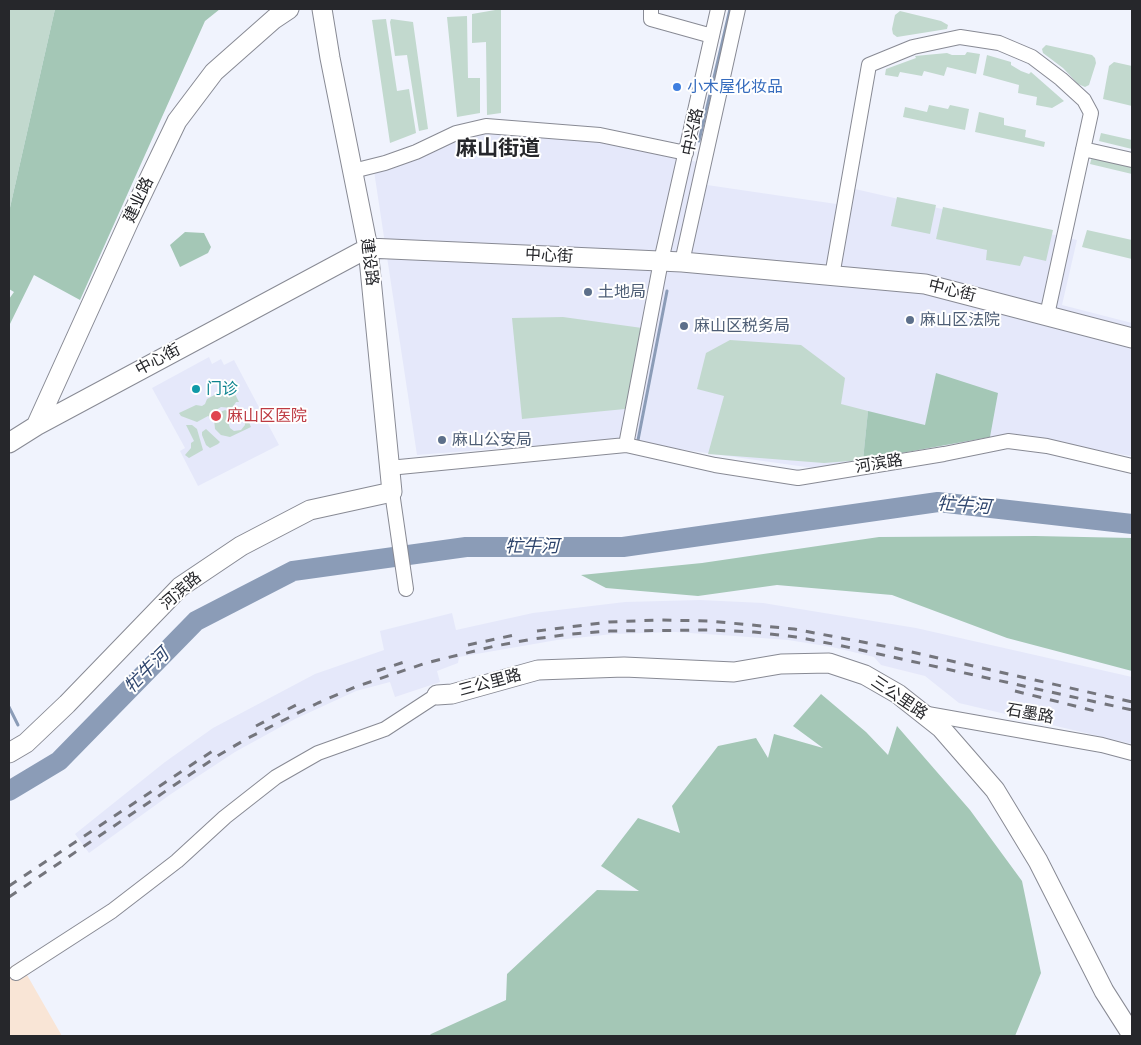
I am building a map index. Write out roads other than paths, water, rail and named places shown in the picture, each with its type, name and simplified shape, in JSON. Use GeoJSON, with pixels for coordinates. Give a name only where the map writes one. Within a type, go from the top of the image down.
{"type":"FeatureCollection","features":[{"type":"Feature","properties":{"kind":"street","name":"建业路"},"geometry":{"type":"LineString","coordinates":[[36,426],[129,221],[177,121],[214,72],[274,19],[289,9]]}},
{"type":"Feature","properties":{"kind":"street","name":"建设路"},"geometry":{"type":"LineString","coordinates":[[322,9],[368,248],[392,492]]}},
{"type":"Feature","properties":{"kind":"street"},"geometry":{"type":"LineString","coordinates":[[651,9],[651,19],[712,36]]}},
{"type":"Feature","properties":{"kind":"street"},"geometry":{"type":"LineString","coordinates":[[626,446],[661,261],[718,9]]}},
{"type":"Feature","properties":{"kind":"street","name":"中兴路"},"geometry":{"type":"LineString","coordinates":[[682,262],[738,9]]}},
{"type":"Feature","properties":{"kind":"street"},"geometry":{"type":"LineString","coordinates":[[832,276],[869,65],[913,47],[960,37],[999,44],[1032,57],[1061,79],[1084,100],[1092,113],[1047,315]]}},
{"type":"Feature","properties":{"kind":"street"},"geometry":{"type":"LineString","coordinates":[[353,171],[393,161],[456,133],[486,126],[600,135],[686,153]]}},
{"type":"Feature","properties":{"kind":"street"},"geometry":{"type":"LineString","coordinates":[[1083,149],[1132,160]]}},
{"type":"Feature","properties":{"kind":"street","name":"中心街"},"geometry":{"type":"LineString","coordinates":[[9,443],[36,426],[368,248],[682,262],[925,284],[1132,338]]}},
{"type":"Feature","properties":{"kind":"street","name":"河滨路"},"geometry":{"type":"LineString","coordinates":[[389,468],[626,446],[715,465],[798,478],[944,454],[1008,441],[1047,446],[1132,466]]}},
{"type":"Feature","properties":{"kind":"street"},"geometry":{"type":"LineString","coordinates":[[392,492],[406,589]]}},
{"type":"Feature","properties":{"kind":"street","name":"河滨路"},"geometry":{"type":"LineString","coordinates":[[9,753],[26,743],[67,704],[180,587],[241,546],[310,510],[392,492]]}},
{"type":"Feature","properties":{"kind":"street","name":"三公里路"},"geometry":{"type":"LineString","coordinates":[[437,695],[452,694],[538,670],[624,666],[734,672],[781,664],[829,663],[864,675],[898,694],[941,728],[995,790],[1038,861],[1104,990],[1132,1035]]}},
{"type":"Feature","properties":{"kind":"street"},"geometry":{"type":"LineString","coordinates":[[16,973],[127,900],[177,862],[225,817],[276,777],[318,753],[385,729],[437,695]]}},
{"type":"Feature","properties":{"kind":"street","name":"石墨路"},"geometry":{"type":"LineString","coordinates":[[922,713],[1102,745],[1132,753]]}},
{"type":"Feature","properties":{"kind":"waterway"},"geometry":{"type":"LineString","coordinates":[[699,141],[730,9]]}},
{"type":"Feature","properties":{"kind":"waterway"},"geometry":{"type":"LineString","coordinates":[[638,440],[667,291]]}},
{"type":"Feature","properties":{"kind":"waterway","name":"牤牛河"},"geometry":{"type":"LineString","coordinates":[[9,791],[59,761],[196,621],[293,571],[466,547],[623,547],[938,502],[1132,524]]}},
{"type":"Feature","properties":{"kind":"waterway"},"geometry":{"type":"LineString","coordinates":[[9,707],[18,725]]}},
{"type":"Feature","properties":{"kind":"railway"},"geometry":{"type":"LineString","coordinates":[[537,631],[609,622],[659,620],[709,621],[794,629],[894,648],[1132,702]]}},
{"type":"Feature","properties":{"kind":"railway"},"geometry":{"type":"LineString","coordinates":[[9,897],[219,755],[248,738],[318,703],[355,687],[426,663],[533,639],[610,631],[710,630],[754,632],[838,645],[1132,710]]}},
{"type":"Feature","properties":{"kind":"railway"},"geometry":{"type":"LineString","coordinates":[[468,645],[514,635]]}},
{"type":"Feature","properties":{"kind":"railway"},"geometry":{"type":"LineString","coordinates":[[377,671],[410,660]]}},
{"type":"Feature","properties":{"kind":"railway"},"geometry":{"type":"LineString","coordinates":[[1015,691],[1095,711]]}},
{"type":"Feature","properties":{"kind":"railway"},"geometry":{"type":"LineString","coordinates":[[256,726],[298,704]]}},
{"type":"Feature","properties":{"kind":"railway"},"geometry":{"type":"LineString","coordinates":[[9,886],[217,748]]}},
{"type":"Feature","properties":{"kind":"place","name":"小木屋化妆品"},"geometry":{"type":"Point","coordinates":[677,87]}},
{"type":"Feature","properties":{"kind":"place","name":"土地局"},"geometry":{"type":"Point","coordinates":[588,292]}},
{"type":"Feature","properties":{"kind":"place","name":"麻山区法院"},"geometry":{"type":"Point","coordinates":[910,320]}},
{"type":"Feature","properties":{"kind":"place","name":"麻山区税务局"},"geometry":{"type":"Point","coordinates":[684,326]}},
{"type":"Feature","properties":{"kind":"place","name":"门诊"},"geometry":{"type":"Point","coordinates":[196,389]}},
{"type":"Feature","properties":{"kind":"place","name":"麻山区医院"},"geometry":{"type":"Point","coordinates":[216,416]}},
{"type":"Feature","properties":{"kind":"place","name":"麻山公安局"},"geometry":{"type":"Point","coordinates":[442,440]}},
{"type":"Feature","properties":{"kind":"district","name":"麻山街道"},"geometry":{"type":"Point","coordinates":[498,149]}}]}
